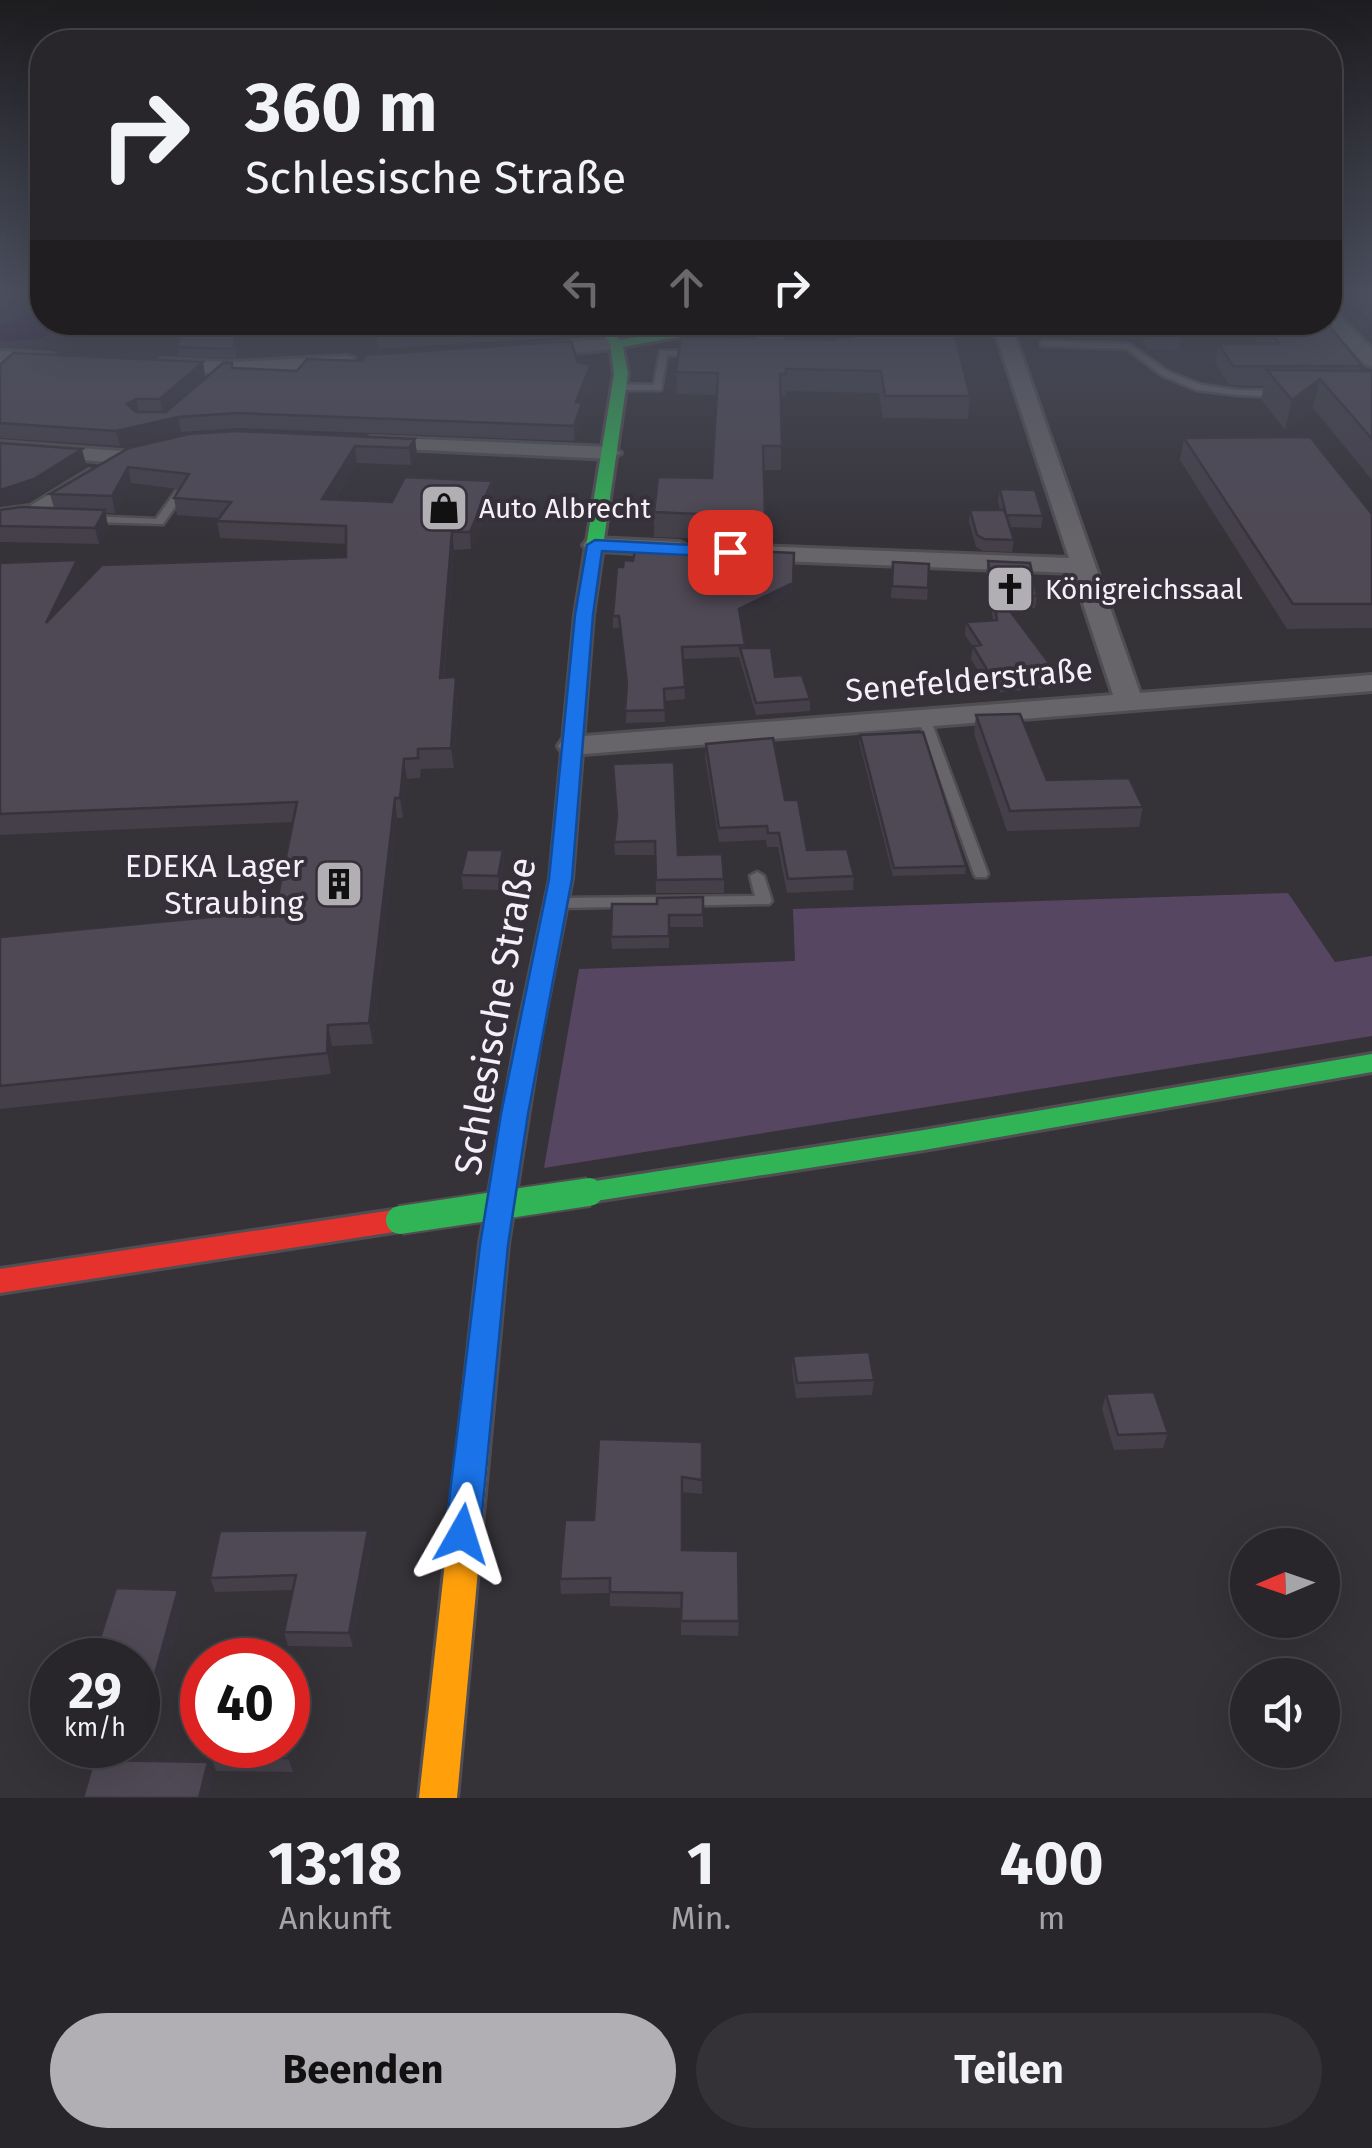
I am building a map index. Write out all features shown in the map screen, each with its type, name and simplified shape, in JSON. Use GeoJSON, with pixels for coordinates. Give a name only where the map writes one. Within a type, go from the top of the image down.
{"type":"FeatureCollection","features":[{"type":"Feature","properties":{"kind":"main road","name":"Schlesische Straße"},"geometry":{"type":"LineString","coordinates":[[438,1798],[494,1245],[525,1058],[557,903],[595,545],[620,375]]}},
{"type":"Feature","properties":{"kind":"main road"},"geometry":{"type":"LineString","coordinates":[[0,1281],[924,1140],[1372,1062]]}},
{"type":"Feature","properties":{"kind":"street"},"geometry":{"type":"LineString","coordinates":[[1020,375],[1129,702]]}},
{"type":"Feature","properties":{"kind":"street"},"geometry":{"type":"LineString","coordinates":[[356,442],[610,452]]}},
{"type":"Feature","properties":{"kind":"street"},"geometry":{"type":"LineString","coordinates":[[0,448],[132,454],[34,516],[0,517]]}},
{"type":"Feature","properties":{"kind":"street"},"geometry":{"type":"LineString","coordinates":[[595,545],[1084,566]]}},
{"type":"Feature","properties":{"kind":"street","name":"Senefelderstraße"},"geometry":{"type":"LineString","coordinates":[[572,746],[1372,684]]}},
{"type":"Feature","properties":{"kind":"lane"},"geometry":{"type":"LineString","coordinates":[[618,387],[658,388],[660,375]]}},
{"type":"Feature","properties":{"kind":"lane"},"geometry":{"type":"LineString","coordinates":[[1166,375],[1212,392],[1292,394]]}},
{"type":"Feature","properties":{"kind":"lane"},"geometry":{"type":"LineString","coordinates":[[82,518],[159,522],[180,493]]}},
{"type":"Feature","properties":{"kind":"lane"},"geometry":{"type":"LineString","coordinates":[[924,718],[981,874]]}},
{"type":"Feature","properties":{"kind":"lane"},"geometry":{"type":"LineString","coordinates":[[557,903],[764,901],[757,876]]}},
{"type":"Feature","properties":{"kind":"shaded area"},"geometry":{"type":"Polygon","coordinates":[[[1288,893],[1335,962],[1372,956],[1372,1036],[544,1168],[579,969],[795,961],[793,909],[1288,893]]]}},
{"type":"Feature","properties":{"kind":"building"},"geometry":{"type":"Polygon","coordinates":[[[0,375],[188,375],[160,399],[136,399],[127,404],[136,412],[166,412],[209,375],[587,375],[576,402],[582,403],[574,426],[237,413],[178,417],[116,431],[0,423],[0,375]]]}},
{"type":"Feature","properties":{"kind":"building"},"geometry":{"type":"Polygon","coordinates":[[[718,375],[780,375],[782,446],[763,446],[765,517],[654,512],[658,477],[712,478],[718,375]]]}},
{"type":"Feature","properties":{"kind":"building"},"geometry":{"type":"Polygon","coordinates":[[[882,375],[965,375],[970,396],[885,396],[882,375]]]}},
{"type":"Feature","properties":{"kind":"building"},"geometry":{"type":"Polygon","coordinates":[[[1271,375],[1372,375],[1372,439],[1320,379],[1292,400],[1271,375]]]}},
{"type":"Feature","properties":{"kind":"building","name":"EDEKA Lager Straubing"},"geometry":{"type":"Polygon","coordinates":[[[236,431],[415,439],[409,448],[355,446],[322,499],[392,502],[405,477],[492,481],[470,532],[452,532],[440,678],[456,677],[451,748],[418,749],[418,758],[404,759],[400,798],[395,798],[369,1023],[328,1025],[327,1053],[0,1086],[0,937],[275,911],[297,802],[0,814],[0,563],[77,560],[46,623],[102,565],[346,557],[346,526],[217,521],[231,502],[174,498],[189,474],[128,467],[112,496],[50,494],[129,448],[189,434],[236,431]]]}},
{"type":"Feature","properties":{"kind":"building"},"geometry":{"type":"Polygon","coordinates":[[[1310,437],[1372,514],[1372,604],[1293,604],[1184,438],[1310,437]]]}},
{"type":"Feature","properties":{"kind":"building"},"geometry":{"type":"Polygon","coordinates":[[[0,443],[82,449],[34,479],[0,490],[0,443]]]}},
{"type":"Feature","properties":{"kind":"building"},"geometry":{"type":"Polygon","coordinates":[[[1000,489],[1035,490],[1043,516],[1006,515],[1000,489]]]}},
{"type":"Feature","properties":{"kind":"building"},"geometry":{"type":"Polygon","coordinates":[[[0,510],[105,510],[95,528],[0,526],[0,510]]]}},
{"type":"Feature","properties":{"kind":"building"},"geometry":{"type":"Polygon","coordinates":[[[970,510],[1004,510],[1014,540],[984,539],[977,535],[970,510]]]}},
{"type":"Feature","properties":{"kind":"building"},"geometry":{"type":"Polygon","coordinates":[[[636,546],[794,553],[793,583],[739,609],[745,645],[682,647],[685,687],[664,689],[665,710],[625,711],[627,683],[619,616],[613,616],[617,567],[623,567],[624,560],[633,561],[636,546]]]}},
{"type":"Feature","properties":{"kind":"building"},"geometry":{"type":"Polygon","coordinates":[[[988,561],[1030,563],[1037,596],[998,595],[1058,675],[993,680],[973,646],[981,645],[966,622],[997,620],[988,561]]]}},
{"type":"Feature","properties":{"kind":"building"},"geometry":{"type":"Polygon","coordinates":[[[893,562],[929,564],[928,588],[892,586],[893,562]]]}},
{"type":"Feature","properties":{"kind":"building"},"geometry":{"type":"Polygon","coordinates":[[[740,648],[771,648],[775,677],[802,675],[810,699],[756,703],[740,648]]]}},
{"type":"Feature","properties":{"kind":"building"},"geometry":{"type":"Polygon","coordinates":[[[1020,714],[1047,780],[1129,778],[1143,807],[1010,811],[976,715],[1020,714]]]}},
{"type":"Feature","properties":{"kind":"building"},"geometry":{"type":"Polygon","coordinates":[[[923,732],[966,866],[894,868],[860,735],[923,732]]]}},
{"type":"Feature","properties":{"kind":"building"},"geometry":{"type":"Polygon","coordinates":[[[773,738],[785,800],[798,800],[807,850],[847,849],[854,876],[788,879],[779,833],[768,833],[767,826],[719,828],[706,744],[773,738]]]}},
{"type":"Feature","properties":{"kind":"building"},"geometry":{"type":"Polygon","coordinates":[[[674,762],[678,855],[722,854],[724,879],[656,880],[655,841],[614,842],[617,816],[613,764],[674,762]]]}},
{"type":"Feature","properties":{"kind":"building"},"geometry":{"type":"Polygon","coordinates":[[[467,850],[503,850],[498,876],[461,875],[467,850]]]}},
{"type":"Feature","properties":{"kind":"building"},"geometry":{"type":"Polygon","coordinates":[[[703,897],[703,915],[669,915],[669,936],[611,937],[612,904],[657,904],[657,898],[703,897]]]}},
{"type":"Feature","properties":{"kind":"building"},"geometry":{"type":"Polygon","coordinates":[[[869,1352],[874,1380],[797,1383],[793,1356],[869,1352]]]}},
{"type":"Feature","properties":{"kind":"building"},"geometry":{"type":"Polygon","coordinates":[[[1154,1392],[1168,1433],[1118,1435],[1106,1394],[1154,1392]]]}},
{"type":"Feature","properties":{"kind":"building"},"geometry":{"type":"Polygon","coordinates":[[[599,1439],[702,1442],[702,1480],[682,1477],[682,1550],[738,1551],[739,1621],[681,1621],[682,1593],[610,1592],[610,1578],[560,1579],[565,1520],[594,1520],[599,1439]]]}},
{"type":"Feature","properties":{"kind":"building"},"geometry":{"type":"Polygon","coordinates":[[[368,1530],[349,1633],[284,1632],[296,1575],[210,1578],[220,1531],[368,1530]]]}},
{"type":"Feature","properties":{"kind":"building"},"geometry":{"type":"Polygon","coordinates":[[[116,1588],[178,1590],[160,1656],[160,1638],[100,1638],[116,1588]]]}},
{"type":"Feature","properties":{"kind":"building"},"geometry":{"type":"Polygon","coordinates":[[[160,1761],[180,1762],[180,1768],[206,1768],[199,1798],[83,1798],[92,1768],[160,1768],[160,1761]]]}},
{"type":"Feature","properties":{"kind":"traffic: fast"},"geometry":{"type":"LineString","coordinates":[[494,1244],[528,1040],[561,879],[584,615],[621,375]]}},
{"type":"Feature","properties":{"kind":"traffic: fast"},"geometry":{"type":"LineString","coordinates":[[589,1192],[924,1140],[1372,1063]]}},
{"type":"Feature","properties":{"kind":"traffic: fast"},"geometry":{"type":"LineString","coordinates":[[400,1220],[589,1192]]}},
{"type":"Feature","properties":{"kind":"traffic: slow"},"geometry":{"type":"LineString","coordinates":[[438,1798],[494,1244]]}},
{"type":"Feature","properties":{"kind":"traffic: jam"},"geometry":{"type":"LineString","coordinates":[[0,1281],[400,1220]]}},
{"type":"Feature","properties":{"kind":"place","name":"Auto Albrecht"},"geometry":{"type":"Point","coordinates":[444,508]}},
{"type":"Feature","properties":{"kind":"place","name":"Königreichssaal"},"geometry":{"type":"Point","coordinates":[1010,589]}},
{"type":"Feature","properties":{"kind":"place","name":"EDEKA Lager Straubing"},"geometry":{"type":"Point","coordinates":[339,884]}},
{"type":"Feature","properties":{"kind":"route"},"geometry":{"type":"LineString","coordinates":[[462,1534],[494,1245],[528,1040],[554,924],[584,615],[595,545],[730,552]]}}]}
